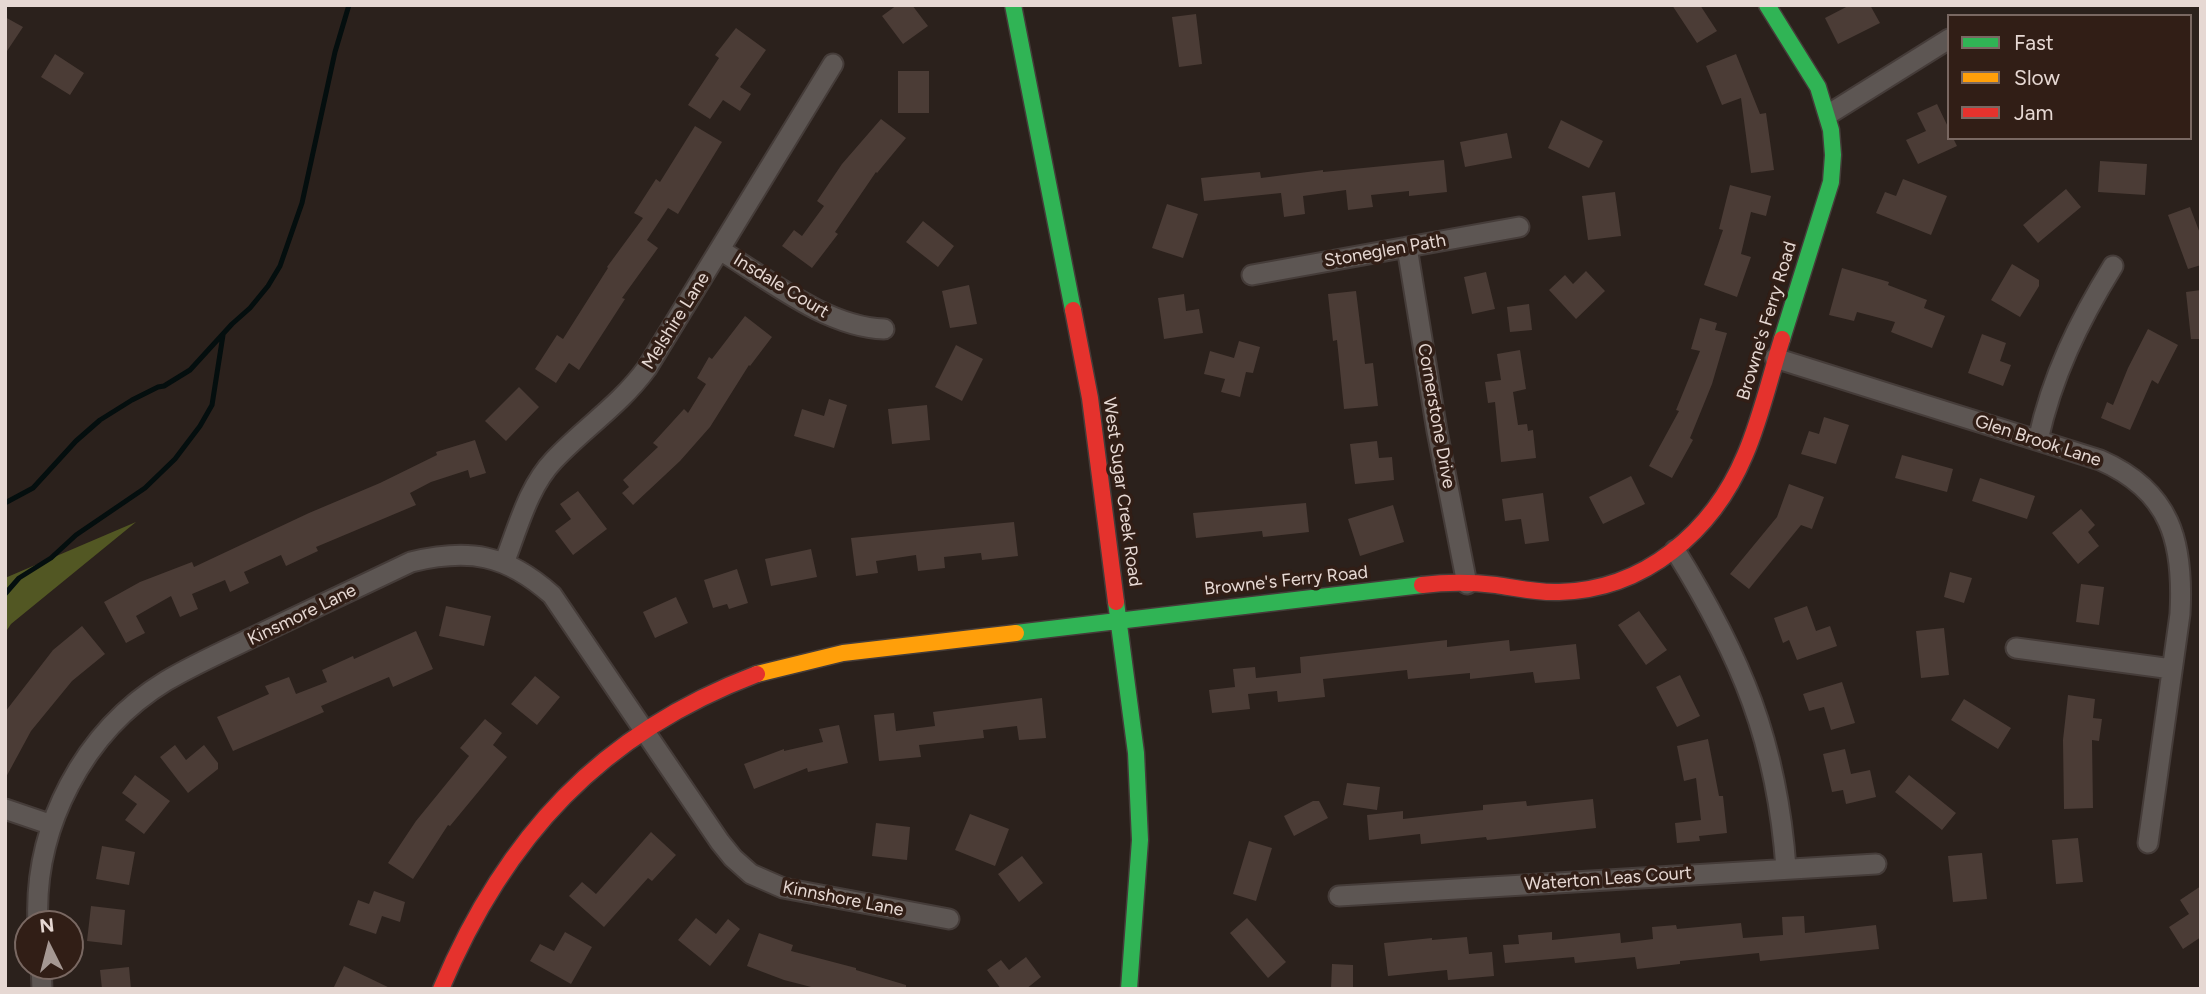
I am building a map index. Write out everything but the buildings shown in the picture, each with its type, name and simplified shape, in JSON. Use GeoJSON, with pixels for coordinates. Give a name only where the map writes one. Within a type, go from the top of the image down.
{"type":"FeatureCollection","features":[{"type":"Feature","properties":{"kind":"street","name":"West Sugar Creek Road"},"geometry":{"type":"LineString","coordinates":[[1013,5],[1090,398],[1136,754],[1140,839],[1129,989]]}},
{"type":"Feature","properties":{"kind":"street","name":"Browne's Ferry Road"},"geometry":{"type":"LineString","coordinates":[[441,989],[485,897],[509,860],[543,818],[574,786],[645,730],[715,692],[756,675],[843,653],[1429,584],[1467,584],[1529,591],[1580,590],[1613,583],[1642,572],[1675,550],[1710,517],[1730,487],[1746,454],[1831,182],[1835,156],[1829,114],[1816,81],[1767,5]]}},
{"type":"Feature","properties":{"kind":"street"},"geometry":{"type":"LineString","coordinates":[[1829,114],[1947,40]]}},
{"type":"Feature","properties":{"kind":"street","name":"Melshire Lane"},"geometry":{"type":"LineString","coordinates":[[505,563],[536,484],[552,461],[610,411],[633,387],[833,64]]}},
{"type":"Feature","properties":{"kind":"street","name":"Stoneglen Path"},"geometry":{"type":"LineString","coordinates":[[1252,275],[1519,227]]}},
{"type":"Feature","properties":{"kind":"street","name":"Cornerstone Drive"},"geometry":{"type":"LineString","coordinates":[[1407,247],[1437,431],[1467,584]]}},
{"type":"Feature","properties":{"kind":"street","name":"Insdale Court"},"geometry":{"type":"LineString","coordinates":[[720,250],[823,313],[846,323],[884,329]]}},
{"type":"Feature","properties":{"kind":"street"},"geometry":{"type":"LineString","coordinates":[[2038,440],[2064,356],[2086,311],[2113,266]]}},
{"type":"Feature","properties":{"kind":"street","name":"Glen Brook Lane"},"geometry":{"type":"LineString","coordinates":[[1775,358],[2111,465],[2143,488],[2167,518],[2177,542],[2182,580],[2148,843]]}},
{"type":"Feature","properties":{"kind":"street"},"geometry":{"type":"LineString","coordinates":[[1675,550],[1734,655],[1756,709],[1776,780],[1786,868]]}},
{"type":"Feature","properties":{"kind":"street","name":"Kinsmore Lane"},"geometry":{"type":"LineString","coordinates":[[39,910],[40,880],[52,825],[69,785],[100,738],[119,718],[166,681],[411,562],[465,554],[487,556],[524,572],[552,595],[645,730]]}},
{"type":"Feature","properties":{"kind":"street"},"geometry":{"type":"LineString","coordinates":[[2016,649],[2172,669]]}},
{"type":"Feature","properties":{"kind":"street","name":"Kinnshore Lane"},"geometry":{"type":"LineString","coordinates":[[645,730],[720,842],[751,874],[783,888],[949,919]]}},
{"type":"Feature","properties":{"kind":"street"},"geometry":{"type":"LineString","coordinates":[[5,809],[52,825]]}},
{"type":"Feature","properties":{"kind":"street","name":"Waterton Leas Court"},"geometry":{"type":"LineString","coordinates":[[1339,896],[1877,864]]}},
{"type":"Feature","properties":{"kind":"green space"},"geometry":{"type":"Polygon","coordinates":[[[136,522],[11,624],[5,633],[5,578],[136,522]]]}},
{"type":"Feature","properties":{"kind":"waterway"},"geometry":{"type":"LineString","coordinates":[[5,503],[33,488],[76,441],[100,420],[190,370],[268,286],[280,266],[302,203],[335,52],[349,5]]}},
{"type":"Feature","properties":{"kind":"waterway"},"geometry":{"type":"LineString","coordinates":[[5,594],[19,578],[51,558],[76,535],[145,488],[175,459],[212,405],[223,335]]}},
{"type":"Feature","properties":{"kind":"traffic: fast"},"geometry":{"type":"LineString","coordinates":[[1013,5],[1073,310]]}},
{"type":"Feature","properties":{"kind":"traffic: fast"},"geometry":{"type":"LineString","coordinates":[[1767,5],[1818,87],[1831,130],[1833,155],[1831,182],[1782,339]]}},
{"type":"Feature","properties":{"kind":"traffic: fast"},"geometry":{"type":"LineString","coordinates":[[1016,633],[1422,585]]}},
{"type":"Feature","properties":{"kind":"traffic: fast"},"geometry":{"type":"LineString","coordinates":[[1116,602],[1136,753],[1140,840],[1129,989]]}},
{"type":"Feature","properties":{"kind":"traffic: slow"},"geometry":{"type":"LineString","coordinates":[[757,674],[843,653],[1016,633]]}},
{"type":"Feature","properties":{"kind":"traffic: jam"},"geometry":{"type":"LineString","coordinates":[[1073,310],[1090,398],[1116,602]]}},
{"type":"Feature","properties":{"kind":"traffic: jam"},"geometry":{"type":"LineString","coordinates":[[1422,585],[1478,583],[1551,592],[1590,589],[1647,568],[1672,551],[1695,531],[1715,508],[1731,483],[1756,427],[1782,339]]}},
{"type":"Feature","properties":{"kind":"traffic: jam"},"geometry":{"type":"LineString","coordinates":[[441,989],[495,884],[528,838],[564,797],[605,760],[651,727],[701,698],[757,674]]}}]}
